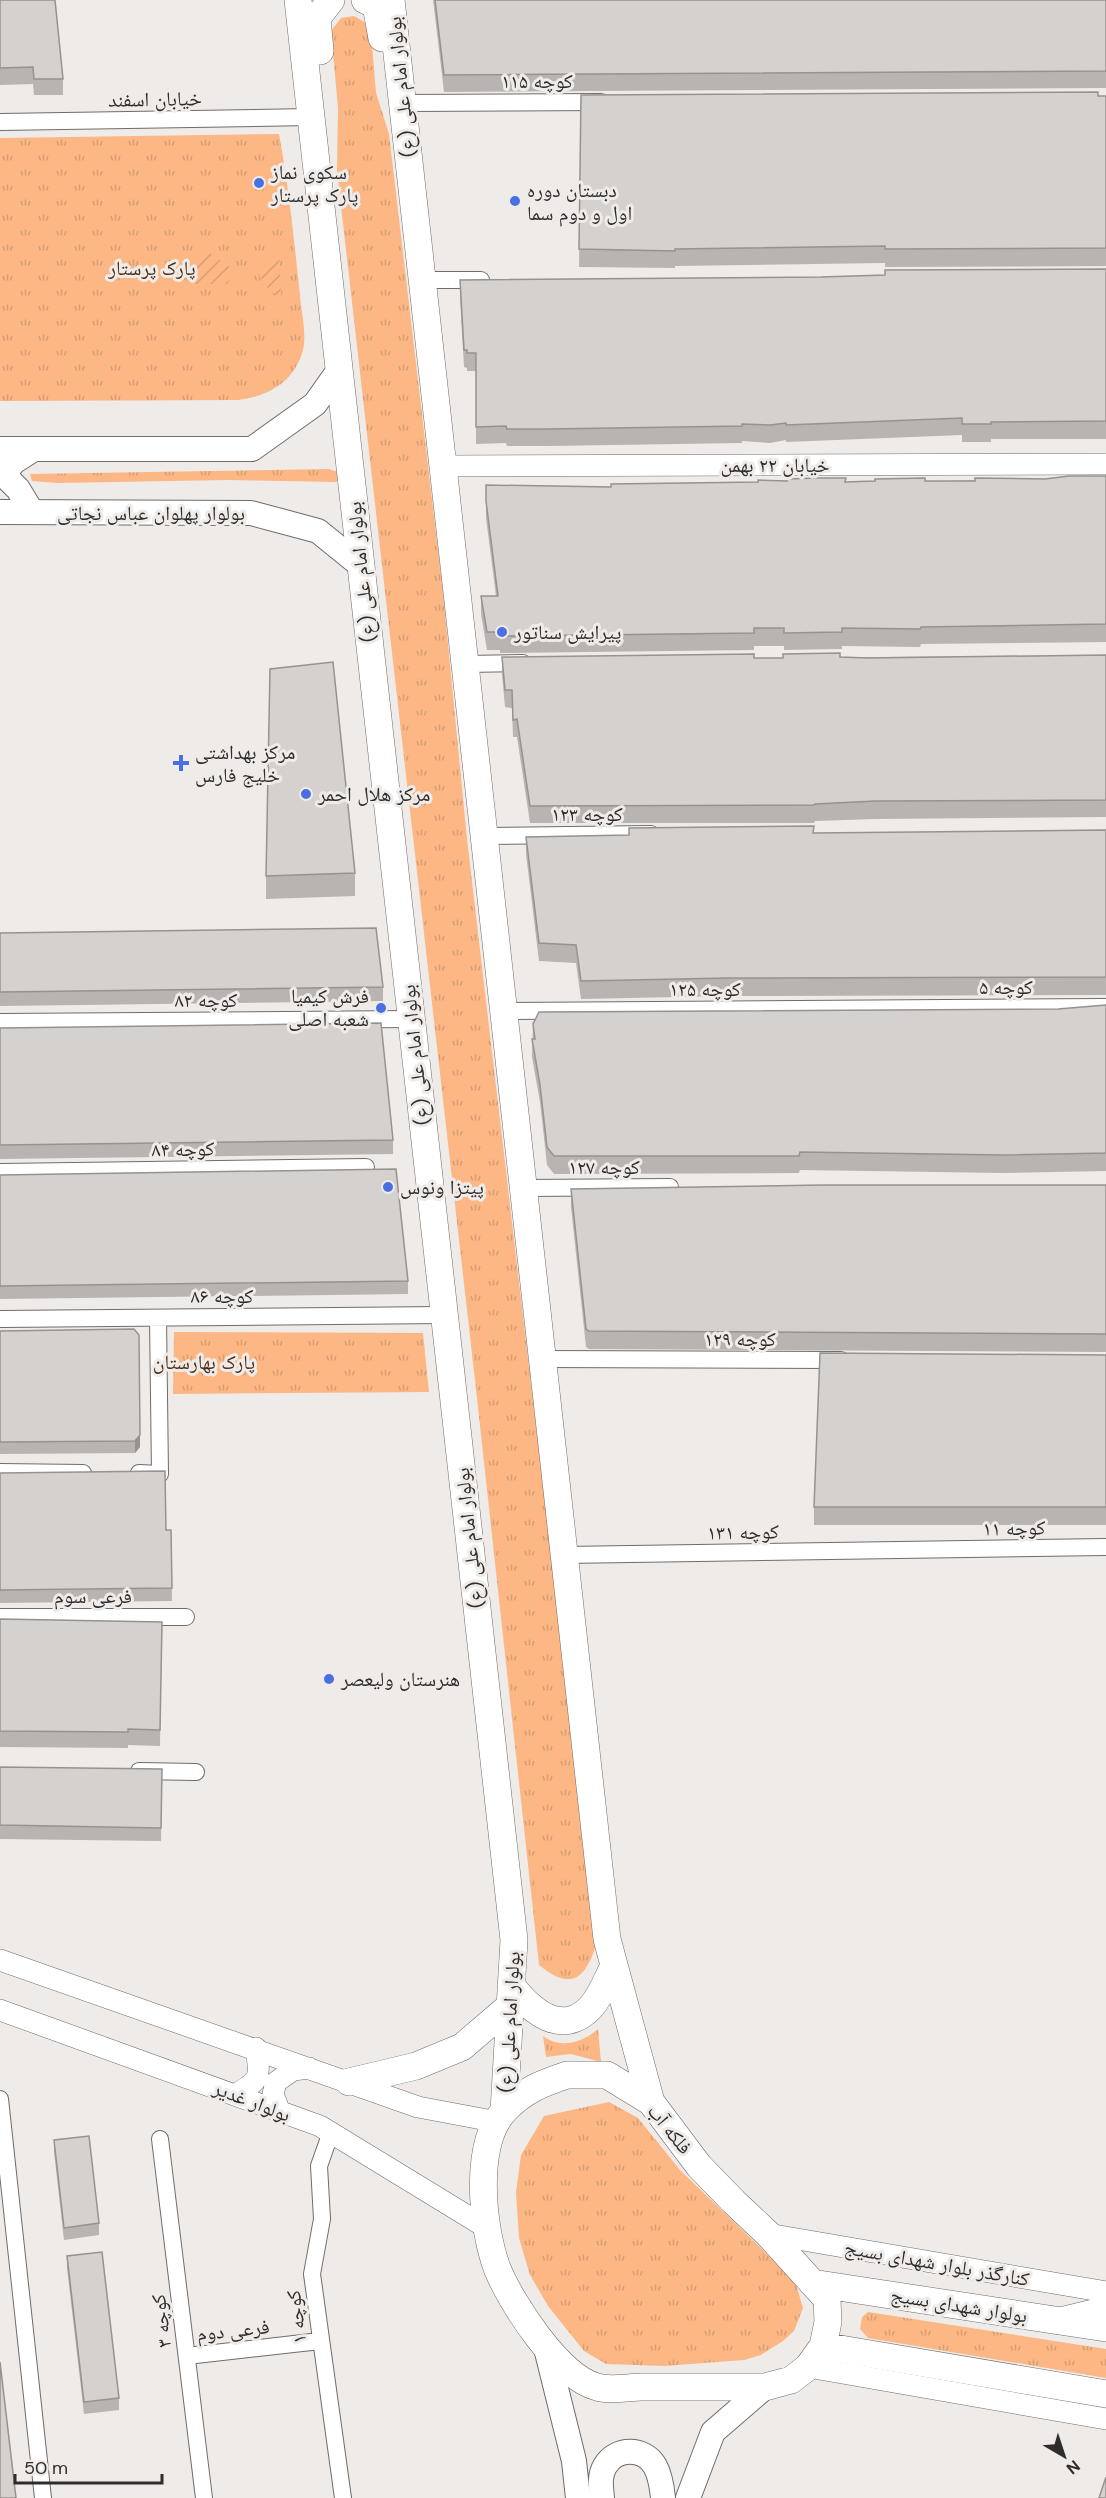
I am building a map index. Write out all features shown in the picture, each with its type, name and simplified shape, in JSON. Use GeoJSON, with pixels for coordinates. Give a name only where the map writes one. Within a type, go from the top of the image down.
{"type":"FeatureCollection","features":[{"type":"Feature","properties":{"kind":"main road","name":"بولوار امام علی (ع)"},"geometry":{"type":"LineString","coordinates":[[298,0],[514,1940],[501,2116]]}},
{"type":"Feature","properties":{"kind":"main road"},"geometry":{"type":"LineString","coordinates":[[318,174],[329,131],[317,18],[331,0]]}},
{"type":"Feature","properties":{"kind":"main road"},"geometry":{"type":"LineString","coordinates":[[365,0],[376,6],[389,109],[407,139]]}},
{"type":"Feature","properties":{"kind":"main road","name":"بولوار امام علی (ع)"},"geometry":{"type":"LineString","coordinates":[[391,0],[607,1939],[651,2102]]}},
{"type":"Feature","properties":{"kind":"main road"},"geometry":{"type":"LineString","coordinates":[[0,449],[252,449],[315,404],[339,370]]}},
{"type":"Feature","properties":{"kind":"main road"},"geometry":{"type":"LineString","coordinates":[[32,512],[18,489],[8,479],[8,468],[34,449]]}},
{"type":"Feature","properties":{"kind":"main road","name":"بولوار پهلوان عباس نجاتی"},"geometry":{"type":"LineString","coordinates":[[0,512],[251,513],[318,531],[360,565]]}},
{"type":"Feature","properties":{"kind":"main road"},"geometry":{"type":"LineString","coordinates":[[348,2082],[416,2066],[462,2047],[511,1996],[546,2017],[565,2020],[578,2019],[593,2005],[614,1966]]}},
{"type":"Feature","properties":{"kind":"main road","name":"فلکه آب"},"geometry":{"type":"LineString","coordinates":[[501,2116],[532,2087],[567,2075],[607,2075],[651,2102],[699,2166],[768,2234],[827,2299],[828,2322],[815,2357]]}},
{"type":"Feature","properties":{"kind":"main road"},"geometry":{"type":"LineString","coordinates":[[501,2116],[490,2140],[482,2183],[487,2228],[498,2268],[546,2348],[572,2374],[597,2387],[765,2387],[791,2380],[815,2357],[1054,2385],[1106,2394]]}},
{"type":"Feature","properties":{"kind":"main road","name":"بولوار شهدای بسیج"},"geometry":{"type":"LineString","coordinates":[[812,2283],[1106,2328]]}},
{"type":"Feature","properties":{"kind":"main road"},"geometry":{"type":"LineString","coordinates":[[546,2348],[574,2461],[578,2498]]}},
{"type":"Feature","properties":{"kind":"main road"},"geometry":{"type":"LineString","coordinates":[[688,2498],[713,2432],[765,2387]]}},
{"type":"Feature","properties":{"kind":"main road"},"geometry":{"type":"LineString","coordinates":[[602,2498],[601,2477],[605,2466],[613,2456],[620,2452],[634,2451],[648,2458],[655,2467],[663,2498]]}},
{"type":"Feature","properties":{"kind":"street","name":"کوچه ۱۱۵"},"geometry":{"type":"LineString","coordinates":[[403,103],[615,102]]}},
{"type":"Feature","properties":{"kind":"street","name":"خیابان اسفند"},"geometry":{"type":"LineString","coordinates":[[0,122],[311,117]]}},
{"type":"Feature","properties":{"kind":"street"},"geometry":{"type":"LineString","coordinates":[[422,280],[494,280]]}},
{"type":"Feature","properties":{"kind":"street","name":"خیابان ۲۲ بهمن"},"geometry":{"type":"LineString","coordinates":[[443,466],[1106,464]]}},
{"type":"Feature","properties":{"kind":"street"},"geometry":{"type":"LineString","coordinates":[[465,664],[537,663]]}},
{"type":"Feature","properties":{"kind":"street","name":"کوچه ۱۲۳"},"geometry":{"type":"LineString","coordinates":[[484,836],[672,834]]}},
{"type":"Feature","properties":{"kind":"street","name":"کوچه ۵"},"geometry":{"type":"LineString","coordinates":[[907,1008],[1106,1007]]}},
{"type":"Feature","properties":{"kind":"street","name":"کوچه ۱۲۵"},"geometry":{"type":"LineString","coordinates":[[504,1011],[907,1008]]}},
{"type":"Feature","properties":{"kind":"street","name":"کوچه ۸۲"},"geometry":{"type":"LineString","coordinates":[[0,1022],[411,1019]]}},
{"type":"Feature","properties":{"kind":"street","name":"کوچه ۸۴"},"geometry":{"type":"LineString","coordinates":[[0,1172],[366,1167]]}},
{"type":"Feature","properties":{"kind":"street","name":"کوچه ۱۲۷"},"geometry":{"type":"LineString","coordinates":[[523,1188],[689,1187]]}},
{"type":"Feature","properties":{"kind":"street","name":"کوچه ۸۶"},"geometry":{"type":"LineString","coordinates":[[0,1319],[444,1316]]}},
{"type":"Feature","properties":{"kind":"street"},"geometry":{"type":"LineString","coordinates":[[125,1473],[160,1474],[158,1318]]}},
{"type":"Feature","properties":{"kind":"street","name":"کوچه ۱۲۹"},"geometry":{"type":"LineString","coordinates":[[542,1359],[854,1360]]}},
{"type":"Feature","properties":{"kind":"street"},"geometry":{"type":"LineString","coordinates":[[0,1472],[103,1473]]}},
{"type":"Feature","properties":{"kind":"street","name":"کوچه ۱۱"},"geometry":{"type":"LineString","coordinates":[[923,1550],[1106,1547]]}},
{"type":"Feature","properties":{"kind":"street","name":"کوچه ۱۳۱"},"geometry":{"type":"LineString","coordinates":[[564,1556],[923,1550]]}},
{"type":"Feature","properties":{"kind":"street","name":"فرعی سوم"},"geometry":{"type":"LineString","coordinates":[[0,1617],[186,1617]]}},
{"type":"Feature","properties":{"kind":"street"},"geometry":{"type":"LineString","coordinates":[[127,1771],[196,1772]]}},
{"type":"Feature","properties":{"kind":"street"},"geometry":{"type":"LineString","coordinates":[[0,1960],[256,2048],[418,2107],[501,2116]]}},
{"type":"Feature","properties":{"kind":"street","name":"بولوار غدیر"},"geometry":{"type":"LineString","coordinates":[[0,2010],[320,2126],[487,2228]]}},
{"type":"Feature","properties":{"kind":"street"},"geometry":{"type":"LineString","coordinates":[[236,2094],[254,2084],[259,2072],[256,2048]]}},
{"type":"Feature","properties":{"kind":"street"},"geometry":{"type":"LineString","coordinates":[[280,2112],[273,2094],[276,2082],[293,2070],[309,2068]]}},
{"type":"Feature","properties":{"kind":"street"},"geometry":{"type":"LineString","coordinates":[[0,2099],[43,2498]]}},
{"type":"Feature","properties":{"kind":"street","name":"کوچه ۱"},"geometry":{"type":"LineString","coordinates":[[331,2132],[319,2166],[322,2219],[312,2274],[343,2498]]}},
{"type":"Feature","properties":{"kind":"street","name":"کوچه ۳"},"geometry":{"type":"LineString","coordinates":[[160,2139],[204,2498]]}},
{"type":"Feature","properties":{"kind":"street","name":"کنارگذر بلوار شهدای بسیج"},"geometry":{"type":"LineString","coordinates":[[768,2234],[1106,2292]]}},
{"type":"Feature","properties":{"kind":"street"},"geometry":{"type":"LineString","coordinates":[[1055,2319],[1106,2307]]}},
{"type":"Feature","properties":{"kind":"street","name":"فرعی دوم"},"geometry":{"type":"LineString","coordinates":[[187,2356],[320,2341]]}},
{"type":"Feature","properties":{"kind":"street"},"geometry":{"type":"LineString","coordinates":[[815,2357],[1106,2419]]}},
{"type":"Feature","properties":{"kind":"street"},"geometry":{"type":"LineString","coordinates":[[1054,2385],[1106,2419]]}},
{"type":"Feature","properties":{"kind":"green space"},"geometry":{"type":"Polygon","coordinates":[[[354,16],[366,23],[372,45],[376,93],[389,134],[443,593],[467,839],[595,1948],[586,1968],[580,1975],[567,1979],[549,1973],[539,1965],[475,1380],[337,171],[338,108],[331,31],[341,18],[354,16]]]}},
{"type":"Feature","properties":{"kind":"green space","name":"پارک پرستار"},"geometry":{"type":"Polygon","coordinates":[[[279,134],[291,214],[304,337],[299,361],[286,379],[260,395],[238,400],[0,401],[0,138],[279,134]]]}},
{"type":"Feature","properties":{"kind":"green space"},"geometry":{"type":"Polygon","coordinates":[[[279,247],[281,299],[268,289],[259,276],[279,247]]]}},
{"type":"Feature","properties":{"kind":"green space"},"geometry":{"type":"Polygon","coordinates":[[[210,253],[234,270],[227,284],[191,284],[173,267],[210,253]]]}},
{"type":"Feature","properties":{"kind":"green space"},"geometry":{"type":"Polygon","coordinates":[[[329,469],[338,472],[339,479],[336,482],[227,480],[58,483],[32,481],[30,474],[329,469]]]}},
{"type":"Feature","properties":{"kind":"green space","name":"پارک بهارستان"},"geometry":{"type":"Polygon","coordinates":[[[174,1332],[423,1333],[429,1392],[173,1394],[174,1332]]]}},
{"type":"Feature","properties":{"kind":"green space"},"geometry":{"type":"Polygon","coordinates":[[[598,2029],[601,2062],[571,2054],[546,2057],[543,2036],[557,2042],[571,2043],[585,2038],[598,2029]]]}},
{"type":"Feature","properties":{"kind":"green space"},"geometry":{"type":"Polygon","coordinates":[[[609,2102],[638,2118],[680,2170],[795,2281],[803,2308],[794,2331],[783,2341],[761,2355],[744,2360],[664,2366],[606,2364],[584,2351],[548,2306],[530,2275],[519,2238],[516,2192],[521,2155],[544,2116],[609,2102]]]}},
{"type":"Feature","properties":{"kind":"green space"},"geometry":{"type":"Polygon","coordinates":[[[868,2312],[1106,2349],[1106,2378],[868,2338],[860,2329],[862,2317],[868,2312]]]}},
{"type":"Feature","properties":{"kind":"building"},"geometry":{"type":"Polygon","coordinates":[[[0,0],[55,0],[63,79],[34,79],[33,67],[0,68],[0,0]]]}},
{"type":"Feature","properties":{"kind":"building"},"geometry":{"type":"Polygon","coordinates":[[[435,0],[1106,0],[1106,71],[444,75],[435,0]]]}},
{"type":"Feature","properties":{"kind":"building"},"geometry":{"type":"Polygon","coordinates":[[[1098,92],[1098,96],[1106,96],[1106,248],[885,249],[885,246],[675,249],[675,251],[579,249],[581,95],[1098,92]]]}},
{"type":"Feature","properties":{"kind":"building"},"geometry":{"type":"Polygon","coordinates":[[[1106,269],[1106,421],[962,424],[962,418],[786,425],[786,423],[742,424],[742,426],[548,429],[507,429],[506,426],[476,427],[476,353],[467,353],[467,350],[464,350],[460,280],[821,277],[885,275],[885,270],[1106,269]]]}},
{"type":"Feature","properties":{"kind":"building"},"geometry":{"type":"Polygon","coordinates":[[[1069,476],[1106,476],[1106,624],[921,627],[920,629],[842,628],[842,632],[784,633],[784,628],[754,628],[754,633],[500,636],[500,632],[487,632],[481,596],[498,596],[486,485],[611,487],[611,484],[758,482],[758,480],[787,481],[787,479],[816,478],[846,478],[845,482],[925,478],[925,481],[975,481],[975,478],[1045,479],[1069,476]]]}},
{"type":"Feature","properties":{"kind":"building"},"geometry":{"type":"Polygon","coordinates":[[[840,653],[840,657],[868,658],[1106,655],[1106,800],[875,801],[814,805],[530,806],[517,719],[513,720],[512,690],[505,690],[502,657],[754,654],[754,658],[783,658],[783,654],[840,653]]]}},
{"type":"Feature","properties":{"kind":"building","name":"مرکز هلال احمر"},"geometry":{"type":"Polygon","coordinates":[[[333,662],[355,873],[266,876],[270,669],[333,662]]]}},
{"type":"Feature","properties":{"kind":"building"},"geometry":{"type":"Polygon","coordinates":[[[814,826],[813,833],[1106,830],[1106,977],[728,978],[581,981],[576,945],[539,943],[526,837],[629,835],[629,828],[814,826]]]}},
{"type":"Feature","properties":{"kind":"building"},"geometry":{"type":"Polygon","coordinates":[[[376,928],[383,987],[0,992],[0,933],[376,928]]]}},
{"type":"Feature","properties":{"kind":"building"},"geometry":{"type":"Polygon","coordinates":[[[1106,1005],[1106,1153],[1003,1155],[800,1152],[799,1156],[554,1156],[547,1147],[532,1039],[535,1039],[533,1024],[539,1012],[1058,1009],[1106,1005]]]}},
{"type":"Feature","properties":{"kind":"building"},"geometry":{"type":"Polygon","coordinates":[[[381,1023],[393,1140],[0,1145],[0,1028],[381,1023]]]}},
{"type":"Feature","properties":{"kind":"building"},"geometry":{"type":"Polygon","coordinates":[[[396,1169],[408,1281],[0,1286],[0,1175],[396,1169]]]}},
{"type":"Feature","properties":{"kind":"building"},"geometry":{"type":"Polygon","coordinates":[[[824,1185],[1106,1185],[1106,1334],[589,1331],[586,1329],[571,1189],[824,1185]]]}},
{"type":"Feature","properties":{"kind":"building"},"geometry":{"type":"Polygon","coordinates":[[[134,1329],[139,1335],[140,1435],[135,1441],[0,1442],[0,1331],[134,1329]]]}},
{"type":"Feature","properties":{"kind":"building"},"geometry":{"type":"Polygon","coordinates":[[[820,1353],[1106,1355],[1106,1507],[814,1507],[820,1353]]]}},
{"type":"Feature","properties":{"kind":"building"},"geometry":{"type":"Polygon","coordinates":[[[165,1471],[166,1530],[171,1530],[172,1588],[0,1590],[0,1473],[165,1471]]]}},
{"type":"Feature","properties":{"kind":"building"},"geometry":{"type":"Polygon","coordinates":[[[0,1619],[162,1622],[160,1730],[0,1731],[0,1619]]]}},
{"type":"Feature","properties":{"kind":"building"},"geometry":{"type":"Polygon","coordinates":[[[0,1767],[162,1769],[161,1828],[0,1825],[0,1767]]]}},
{"type":"Feature","properties":{"kind":"building"},"geometry":{"type":"Polygon","coordinates":[[[89,2136],[99,2223],[64,2228],[54,2140],[89,2136]]]}},
{"type":"Feature","properties":{"kind":"building"},"geometry":{"type":"Polygon","coordinates":[[[102,2252],[119,2398],[84,2402],[67,2256],[102,2252]]]}},
{"type":"Feature","properties":{"kind":"building"},"geometry":{"type":"Polygon","coordinates":[[[0,2362],[16,2498],[0,2498],[0,2362]]]}},
{"type":"Feature","properties":{"kind":"building"},"geometry":{"type":"Polygon","coordinates":[[[1106,2477],[1106,2498],[1099,2498],[1106,2477]]]}},
{"type":"Feature","properties":{"kind":"place","name":"سکوی نماز پارک پرستار"},"geometry":{"type":"Point","coordinates":[259,183]}},
{"type":"Feature","properties":{"kind":"place","name":"دبستان دوره اول و دوم سما"},"geometry":{"type":"Point","coordinates":[515,201]}},
{"type":"Feature","properties":{"kind":"place","name":"پیرایش سناتور"},"geometry":{"type":"Point","coordinates":[502,632]}},
{"type":"Feature","properties":{"kind":"place","name":"مرکز بهداشتی خلیج فارس"},"geometry":{"type":"Point","coordinates":[181,763]}},
{"type":"Feature","properties":{"kind":"place","name":"مرکز هلال احمر"},"geometry":{"type":"Point","coordinates":[306,794]}},
{"type":"Feature","properties":{"kind":"place","name":"فرش کیمیا شعبه اصلی"},"geometry":{"type":"Point","coordinates":[381,1008]}},
{"type":"Feature","properties":{"kind":"place","name":"پیتزا ونوس"},"geometry":{"type":"Point","coordinates":[388,1187]}},
{"type":"Feature","properties":{"kind":"place","name":"هنرستان ولیعصر"},"geometry":{"type":"Point","coordinates":[329,1679]}}]}
